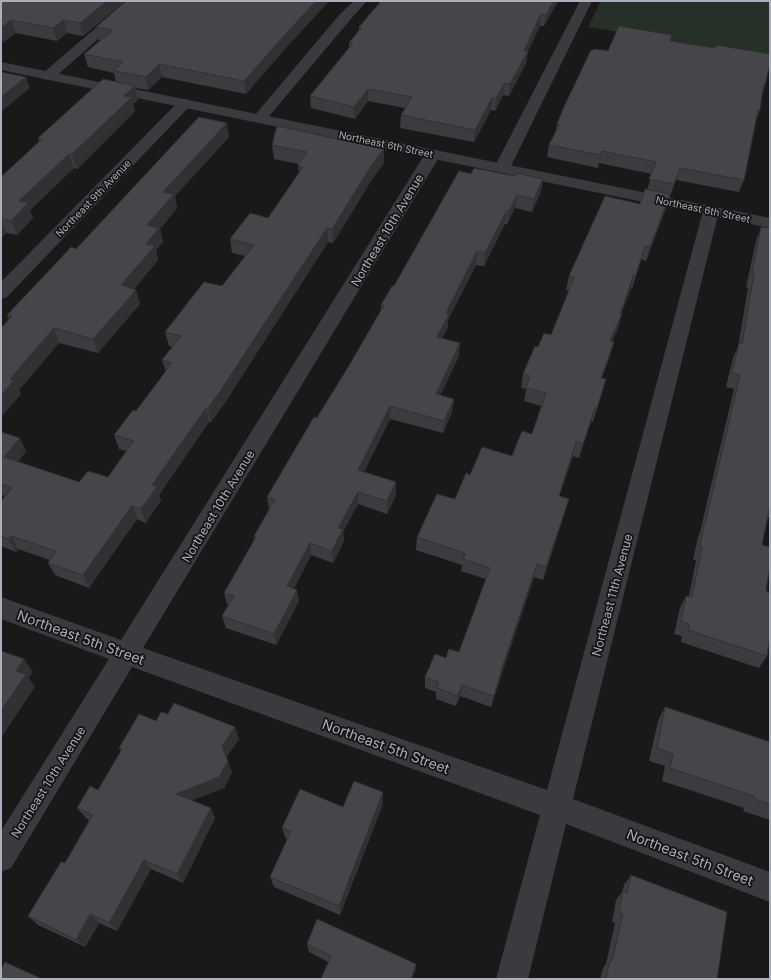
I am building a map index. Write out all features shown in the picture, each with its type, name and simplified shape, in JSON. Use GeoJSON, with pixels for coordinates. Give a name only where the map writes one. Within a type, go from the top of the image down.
{"type":"FeatureCollection","features":[{"type":"Feature","properties":{"kind":"street"},"geometry":{"type":"LineString","coordinates":[[48,76],[135,1]]}},
{"type":"Feature","properties":{"kind":"street"},"geometry":{"type":"LineString","coordinates":[[260,118],[361,1]]}},
{"type":"Feature","properties":{"kind":"street"},"geometry":{"type":"LineString","coordinates":[[502,168],[586,1]]}},
{"type":"Feature","properties":{"kind":"street","name":"Northeast 6th Street"},"geometry":{"type":"LineString","coordinates":[[1,66],[770,223]]}},
{"type":"Feature","properties":{"kind":"street","name":"Northeast 9th Avenue"},"geometry":{"type":"LineString","coordinates":[[1,293],[185,103]]}},
{"type":"Feature","properties":{"kind":"street","name":"Northeast 10th Avenue"},"geometry":{"type":"LineString","coordinates":[[1,858],[433,154]]}},
{"type":"Feature","properties":{"kind":"street","name":"Northeast 11th Avenue"},"geometry":{"type":"LineString","coordinates":[[512,979],[711,211]]}},
{"type":"Feature","properties":{"kind":"street","name":"Northeast 5th Street"},"geometry":{"type":"LineString","coordinates":[[1,608],[557,807],[770,886]]}},
{"type":"Feature","properties":{"kind":"shaded area"},"geometry":{"type":"Polygon","coordinates":[[[601,1],[770,1],[770,58],[588,27],[601,1]]]}},
{"type":"Feature","properties":{"kind":"building"},"geometry":{"type":"Polygon","coordinates":[[[1,1],[107,1],[80,23],[64,20],[53,28],[11,20],[1,28],[1,1]]]}},
{"type":"Feature","properties":{"kind":"building"},"geometry":{"type":"Polygon","coordinates":[[[126,1],[316,1],[244,81],[159,64],[146,77],[114,71],[123,62],[84,54],[113,30],[96,27],[126,1]]]}},
{"type":"Feature","properties":{"kind":"building"},"geometry":{"type":"Polygon","coordinates":[[[381,1],[554,1],[546,15],[541,14],[524,51],[528,51],[510,84],[505,83],[496,98],[492,98],[475,130],[401,115],[412,97],[368,89],[354,107],[310,96],[353,43],[349,43],[361,28],[359,27],[381,1]]]}},
{"type":"Feature","properties":{"kind":"building"},"geometry":{"type":"Polygon","coordinates":[[[619,26],[672,35],[670,41],[715,48],[716,45],[770,54],[770,63],[765,85],[763,85],[760,110],[758,110],[744,180],[680,168],[674,184],[649,179],[656,162],[602,151],[600,155],[549,145],[559,125],[557,124],[564,107],[591,50],[595,49],[608,51],[619,26]]]}},
{"type":"Feature","properties":{"kind":"building"},"geometry":{"type":"Polygon","coordinates":[[[1,72],[26,77],[1,97],[1,72]]]}},
{"type":"Feature","properties":{"kind":"building"},"geometry":{"type":"Polygon","coordinates":[[[103,79],[135,86],[124,96],[132,97],[72,154],[69,154],[19,201],[28,203],[11,221],[1,218],[1,177],[42,139],[38,138],[103,79]]]}},
{"type":"Feature","properties":{"kind":"building"},"geometry":{"type":"Polygon","coordinates":[[[199,117],[227,123],[163,192],[174,194],[147,225],[159,228],[146,244],[155,246],[121,285],[136,290],[93,339],[54,328],[10,379],[14,380],[1,396],[1,328],[12,316],[7,315],[71,247],[76,249],[199,117]]]}},
{"type":"Feature","properties":{"kind":"building"},"geometry":{"type":"Polygon","coordinates":[[[277,126],[384,149],[371,166],[332,229],[327,228],[221,390],[208,408],[206,408],[152,485],[157,487],[141,509],[132,506],[83,575],[48,563],[56,551],[11,536],[8,539],[1,536],[1,501],[12,488],[1,484],[1,432],[20,438],[4,457],[79,482],[88,471],[108,477],[134,441],[114,435],[133,410],[136,411],[172,363],[162,360],[181,336],[165,332],[204,282],[222,286],[254,245],[230,239],[250,213],[268,218],[303,167],[298,165],[307,152],[272,145],[277,126]]]}},
{"type":"Feature","properties":{"kind":"building"},"geometry":{"type":"Polygon","coordinates":[[[474,168],[514,176],[516,173],[543,179],[534,199],[517,195],[509,211],[507,210],[485,253],[477,251],[446,313],[449,314],[437,337],[460,343],[436,394],[454,399],[444,421],[390,406],[358,470],[396,482],[387,501],[358,492],[338,528],[343,529],[332,551],[310,543],[287,586],[297,590],[274,634],[222,616],[234,596],[224,593],[275,500],[267,497],[314,417],[317,418],[350,364],[384,305],[381,305],[392,286],[394,286],[459,171],[471,174],[474,168]]]}},
{"type":"Feature","properties":{"kind":"building"},"geometry":{"type":"Polygon","coordinates":[[[645,189],[670,194],[650,247],[645,246],[636,275],[634,274],[620,314],[622,314],[610,341],[614,342],[601,378],[606,379],[597,408],[595,408],[583,444],[576,442],[559,496],[569,499],[546,567],[537,564],[494,696],[462,685],[458,696],[437,688],[439,682],[425,677],[435,654],[446,658],[449,649],[459,652],[490,568],[463,559],[465,553],[417,537],[437,494],[455,499],[466,473],[470,475],[482,447],[512,456],[522,431],[532,434],[546,393],[526,388],[530,376],[523,374],[535,346],[538,347],[544,333],[551,335],[574,278],[569,276],[605,196],[640,204],[645,189]]]}},
{"type":"Feature","properties":{"kind":"building"},"geometry":{"type":"Polygon","coordinates":[[[761,227],[770,228],[770,505],[762,545],[770,547],[770,564],[766,591],[770,593],[770,635],[767,656],[688,630],[689,624],[681,622],[686,596],[692,597],[702,547],[700,547],[704,524],[740,375],[732,373],[739,343],[742,344],[754,273],[752,273],[761,227]]]}},
{"type":"Feature","properties":{"kind":"building"},"geometry":{"type":"Polygon","coordinates":[[[1,651],[24,659],[16,671],[26,674],[1,711],[1,651]]]}},
{"type":"Feature","properties":{"kind":"building"},"geometry":{"type":"Polygon","coordinates":[[[174,703],[235,727],[222,746],[228,761],[219,777],[176,794],[211,808],[177,874],[144,860],[109,923],[90,914],[76,940],[28,916],[61,862],[65,863],[93,815],[77,808],[90,786],[98,790],[122,749],[119,748],[139,714],[156,721],[161,712],[168,714],[174,703]]]}},
{"type":"Feature","properties":{"kind":"building"},"geometry":{"type":"Polygon","coordinates":[[[665,707],[770,742],[770,804],[754,799],[754,796],[670,768],[673,754],[657,748],[665,707]]]}},
{"type":"Feature","properties":{"kind":"building"},"geometry":{"type":"Polygon","coordinates":[[[354,781],[383,792],[339,906],[270,877],[291,831],[282,828],[300,789],[343,807],[354,781]]]}},
{"type":"Feature","properties":{"kind":"building"},"geometry":{"type":"Polygon","coordinates":[[[631,875],[727,912],[717,979],[606,979],[610,960],[612,961],[623,914],[619,913],[623,891],[627,893],[631,875]]]}},
{"type":"Feature","properties":{"kind":"building"},"geometry":{"type":"Polygon","coordinates":[[[317,919],[416,964],[411,979],[321,979],[331,956],[307,944],[317,919]]]}},
{"type":"Feature","properties":{"kind":"building"},"geometry":{"type":"Polygon","coordinates":[[[5,962],[42,979],[1,979],[1,969],[5,962]]]}}]}
